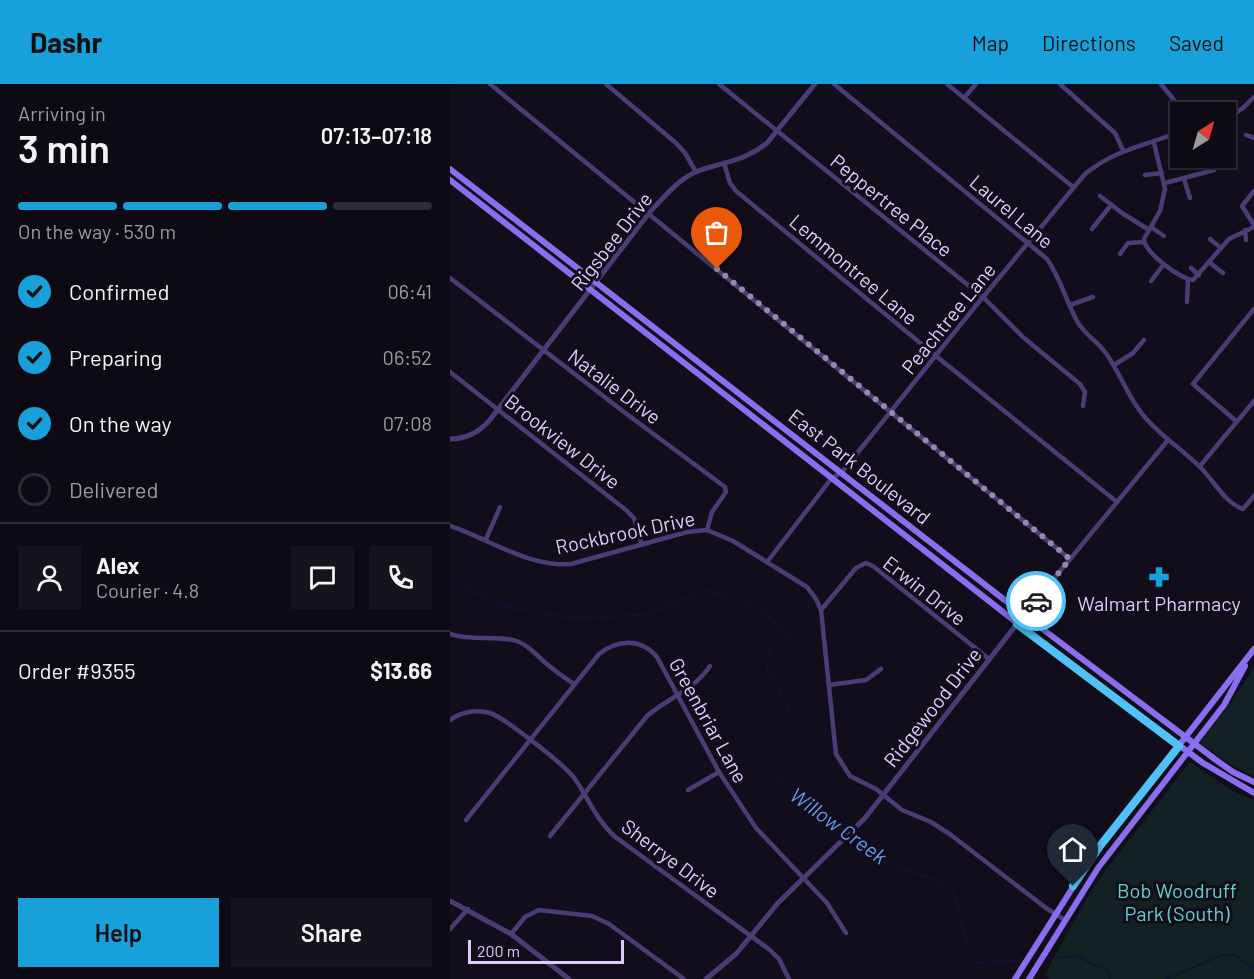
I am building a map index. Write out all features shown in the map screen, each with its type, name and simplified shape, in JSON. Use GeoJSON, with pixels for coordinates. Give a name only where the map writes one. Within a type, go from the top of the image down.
{"type":"FeatureCollection","features":[{"type":"Feature","properties":{"kind":"main road","name":"East Park Boulevard"},"geometry":{"type":"LineString","coordinates":[[450,169],[1024,615],[1194,744],[1233,772],[1254,782]]}},
{"type":"Feature","properties":{"kind":"main road","name":"East Park Boulevard"},"geometry":{"type":"LineString","coordinates":[[450,180],[1017,624],[1179,746],[1226,778],[1254,793]]}},
{"type":"Feature","properties":{"kind":"main road"},"geometry":{"type":"LineString","coordinates":[[1017,976],[1092,856],[1254,649],[1224,705],[1101,863],[1029,979]]}},
{"type":"Feature","properties":{"kind":"street"},"geometry":{"type":"LineString","coordinates":[[490,84],[1070,559]]}},
{"type":"Feature","properties":{"kind":"street"},"geometry":{"type":"LineString","coordinates":[[606,84],[676,143],[696,172]]}},
{"type":"Feature","properties":{"kind":"street","name":"Peppertree Place"},"geometry":{"type":"LineString","coordinates":[[719,84],[984,298],[1024,338],[1080,384],[1085,392],[1083,406]]}},
{"type":"Feature","properties":{"kind":"street","name":"Rigsbee Drive"},"geometry":{"type":"LineString","coordinates":[[450,439],[460,438],[477,431],[499,410],[649,213],[673,188],[696,172],[735,162],[758,151],[815,84]]}},
{"type":"Feature","properties":{"kind":"street","name":"Laurel Lane"},"geometry":{"type":"LineString","coordinates":[[834,84],[1047,259],[1055,270],[1077,321],[1103,349],[1114,365],[1132,401],[1168,440],[1200,466],[1217,488],[1238,507],[1243,509],[1254,496]]}},
{"type":"Feature","properties":{"kind":"street"},"geometry":{"type":"LineString","coordinates":[[947,84],[1073,187]]}},
{"type":"Feature","properties":{"kind":"street"},"geometry":{"type":"LineString","coordinates":[[964,98],[976,84]]}},
{"type":"Feature","properties":{"kind":"street"},"geometry":{"type":"LineString","coordinates":[[1060,84],[1115,132],[1123,150]]}},
{"type":"Feature","properties":{"kind":"street"},"geometry":{"type":"LineString","coordinates":[[1161,84],[1175,102]]}},
{"type":"Feature","properties":{"kind":"street"},"geometry":{"type":"LineString","coordinates":[[1236,113],[1254,97]]}},
{"type":"Feature","properties":{"kind":"street"},"geometry":{"type":"LineString","coordinates":[[1246,135],[1254,138]]}},
{"type":"Feature","properties":{"kind":"street","name":"Peachtree Lane"},"geometry":{"type":"LineString","coordinates":[[767,562],[831,479],[842,472],[1073,187],[1100,162],[1123,150],[1170,136]]}},
{"type":"Feature","properties":{"kind":"street"},"geometry":{"type":"LineString","coordinates":[[1154,142],[1165,183],[1161,207],[1144,242],[1147,249],[1164,264],[1188,280],[1195,279],[1233,236],[1254,226],[1242,206],[1254,191]]}},
{"type":"Feature","properties":{"kind":"street","name":"Lemmontree Lane"},"geometry":{"type":"LineString","coordinates":[[724,164],[726,175],[736,191],[1117,502]]}},
{"type":"Feature","properties":{"kind":"street"},"geometry":{"type":"LineString","coordinates":[[1165,183],[1214,170]]}},
{"type":"Feature","properties":{"kind":"street"},"geometry":{"type":"LineString","coordinates":[[1145,176],[1162,172]]}},
{"type":"Feature","properties":{"kind":"street"},"geometry":{"type":"LineString","coordinates":[[1184,178],[1190,198]]}},
{"type":"Feature","properties":{"kind":"street"},"geometry":{"type":"LineString","coordinates":[[1100,196],[1111,206],[1164,236]]}},
{"type":"Feature","properties":{"kind":"street"},"geometry":{"type":"LineString","coordinates":[[1092,229],[1111,206]]}},
{"type":"Feature","properties":{"kind":"street"},"geometry":{"type":"LineString","coordinates":[[1245,230],[1246,240]]}},
{"type":"Feature","properties":{"kind":"street"},"geometry":{"type":"LineString","coordinates":[[1210,239],[1221,248]]}},
{"type":"Feature","properties":{"kind":"street"},"geometry":{"type":"LineString","coordinates":[[1120,254],[1128,243],[1144,242]]}},
{"type":"Feature","properties":{"kind":"street"},"geometry":{"type":"LineString","coordinates":[[1209,262],[1223,273]]}},
{"type":"Feature","properties":{"kind":"street"},"geometry":{"type":"LineString","coordinates":[[1151,281],[1164,264]]}},
{"type":"Feature","properties":{"kind":"street"},"geometry":{"type":"LineString","coordinates":[[1191,268],[1199,275]]}},
{"type":"Feature","properties":{"kind":"street","name":"Natalie Drive"},"geometry":{"type":"LineString","coordinates":[[450,278],[725,487],[726,492],[712,512],[706,530]]}},
{"type":"Feature","properties":{"kind":"street"},"geometry":{"type":"LineString","coordinates":[[1187,302],[1188,280]]}},
{"type":"Feature","properties":{"kind":"street"},"geometry":{"type":"LineString","coordinates":[[1070,305],[1093,297]]}},
{"type":"Feature","properties":{"kind":"street"},"geometry":{"type":"LineString","coordinates":[[1236,420],[1193,384],[1254,309]]}},
{"type":"Feature","properties":{"kind":"street"},"geometry":{"type":"LineString","coordinates":[[1114,365],[1133,353],[1144,340]]}},
{"type":"Feature","properties":{"kind":"street","name":"Brookview Drive"},"geometry":{"type":"LineString","coordinates":[[450,372],[626,510],[634,518],[642,545]]}},
{"type":"Feature","properties":{"kind":"street"},"geometry":{"type":"LineString","coordinates":[[1200,466],[1254,401]]}},
{"type":"Feature","properties":{"kind":"street","name":"Ridgewood Drive"},"geometry":{"type":"LineString","coordinates":[[706,979],[736,954],[778,903],[852,833],[1024,615],[1168,440]]}},
{"type":"Feature","properties":{"kind":"street"},"geometry":{"type":"LineString","coordinates":[[486,539],[500,507]]}},
{"type":"Feature","properties":{"kind":"street","name":"Rockbrook Drive"},"geometry":{"type":"LineString","coordinates":[[450,526],[486,539],[534,561],[558,565],[571,564],[687,532],[706,530],[734,542],[807,587],[821,610],[836,754],[850,776],[883,794],[902,810],[931,822],[951,835],[1065,921]]}},
{"type":"Feature","properties":{"kind":"street","name":"Erwin Drive"},"geometry":{"type":"LineString","coordinates":[[821,610],[856,568],[866,563],[873,566],[989,659]]}},
{"type":"Feature","properties":{"kind":"street"},"geometry":{"type":"LineString","coordinates":[[450,634],[470,639],[519,642],[533,650],[545,663],[574,684]]}},
{"type":"Feature","properties":{"kind":"street","name":"Greenbriar Lane"},"geometry":{"type":"LineString","coordinates":[[466,820],[574,684],[606,649],[614,645],[635,643],[647,647],[657,657],[719,772],[756,828],[827,903],[846,933]]}},
{"type":"Feature","properties":{"kind":"street"},"geometry":{"type":"LineString","coordinates":[[550,836],[647,716],[658,706],[693,686],[710,666]]}},
{"type":"Feature","properties":{"kind":"street"},"geometry":{"type":"LineString","coordinates":[[829,685],[866,680],[881,669]]}},
{"type":"Feature","properties":{"kind":"street","name":"Sherrye Drive"},"geometry":{"type":"LineString","coordinates":[[450,720],[456,715],[473,711],[493,714],[529,740],[569,772],[604,827],[750,935],[779,959],[789,979]]}},
{"type":"Feature","properties":{"kind":"street"},"geometry":{"type":"LineString","coordinates":[[688,790],[719,772]]}},
{"type":"Feature","properties":{"kind":"street"},"geometry":{"type":"LineString","coordinates":[[450,901],[511,934],[569,979]]}},
{"type":"Feature","properties":{"kind":"street"},"geometry":{"type":"LineString","coordinates":[[450,929],[468,909]]}},
{"type":"Feature","properties":{"kind":"street"},"geometry":{"type":"LineString","coordinates":[[511,934],[525,917],[539,910],[592,916],[609,924],[684,979]]}},
{"type":"Feature","properties":{"kind":"green space"},"geometry":{"type":"Polygon","coordinates":[[[1254,667],[1254,777],[1228,763],[1199,742],[1232,701],[1254,667]]]}},
{"type":"Feature","properties":{"kind":"green space","name":"Bob Woodruff Park (South)"},"geometry":{"type":"Polygon","coordinates":[[[1190,762],[1234,792],[1254,800],[1254,979],[1051,979],[1044,976],[1085,901],[1105,871],[1190,762]]]}},
{"type":"Feature","properties":{"kind":"waterway","name":"Willow Creek"},"geometry":{"type":"LineString","coordinates":[[450,582],[508,607],[571,618],[647,615],[704,590],[751,603],[789,634],[769,651],[767,669],[792,716],[792,762],[777,779],[847,833]]}},
{"type":"Feature","properties":{"kind":"waterway","name":"Willow Creek"},"geometry":{"type":"LineString","coordinates":[[851,836],[884,861],[937,881],[953,890],[972,963],[1024,960]]}},
{"type":"Feature","properties":{"kind":"waterway","name":"Willow Creek"},"geometry":{"type":"LineString","coordinates":[[1166,979],[1223,955],[1235,955],[1254,969]]}},
{"type":"Feature","properties":{"kind":"waterway","name":"Willow Creek"},"geometry":{"type":"LineString","coordinates":[[1044,959],[1076,956],[1108,971],[1110,979]]}},
{"type":"Feature","properties":{"kind":"way so far"},"geometry":{"type":"LineString","coordinates":[[717,269],[1070,559],[1036,601]]}},
{"type":"Feature","properties":{"kind":"place","name":"Walmart Pharmacy"},"geometry":{"type":"Point","coordinates":[1159,577]}},
{"type":"Feature","properties":{"kind":"route"},"geometry":{"type":"LineString","coordinates":[[1036,601],[1017,624],[1179,746],[1092,856],[1073,886]]}}]}
